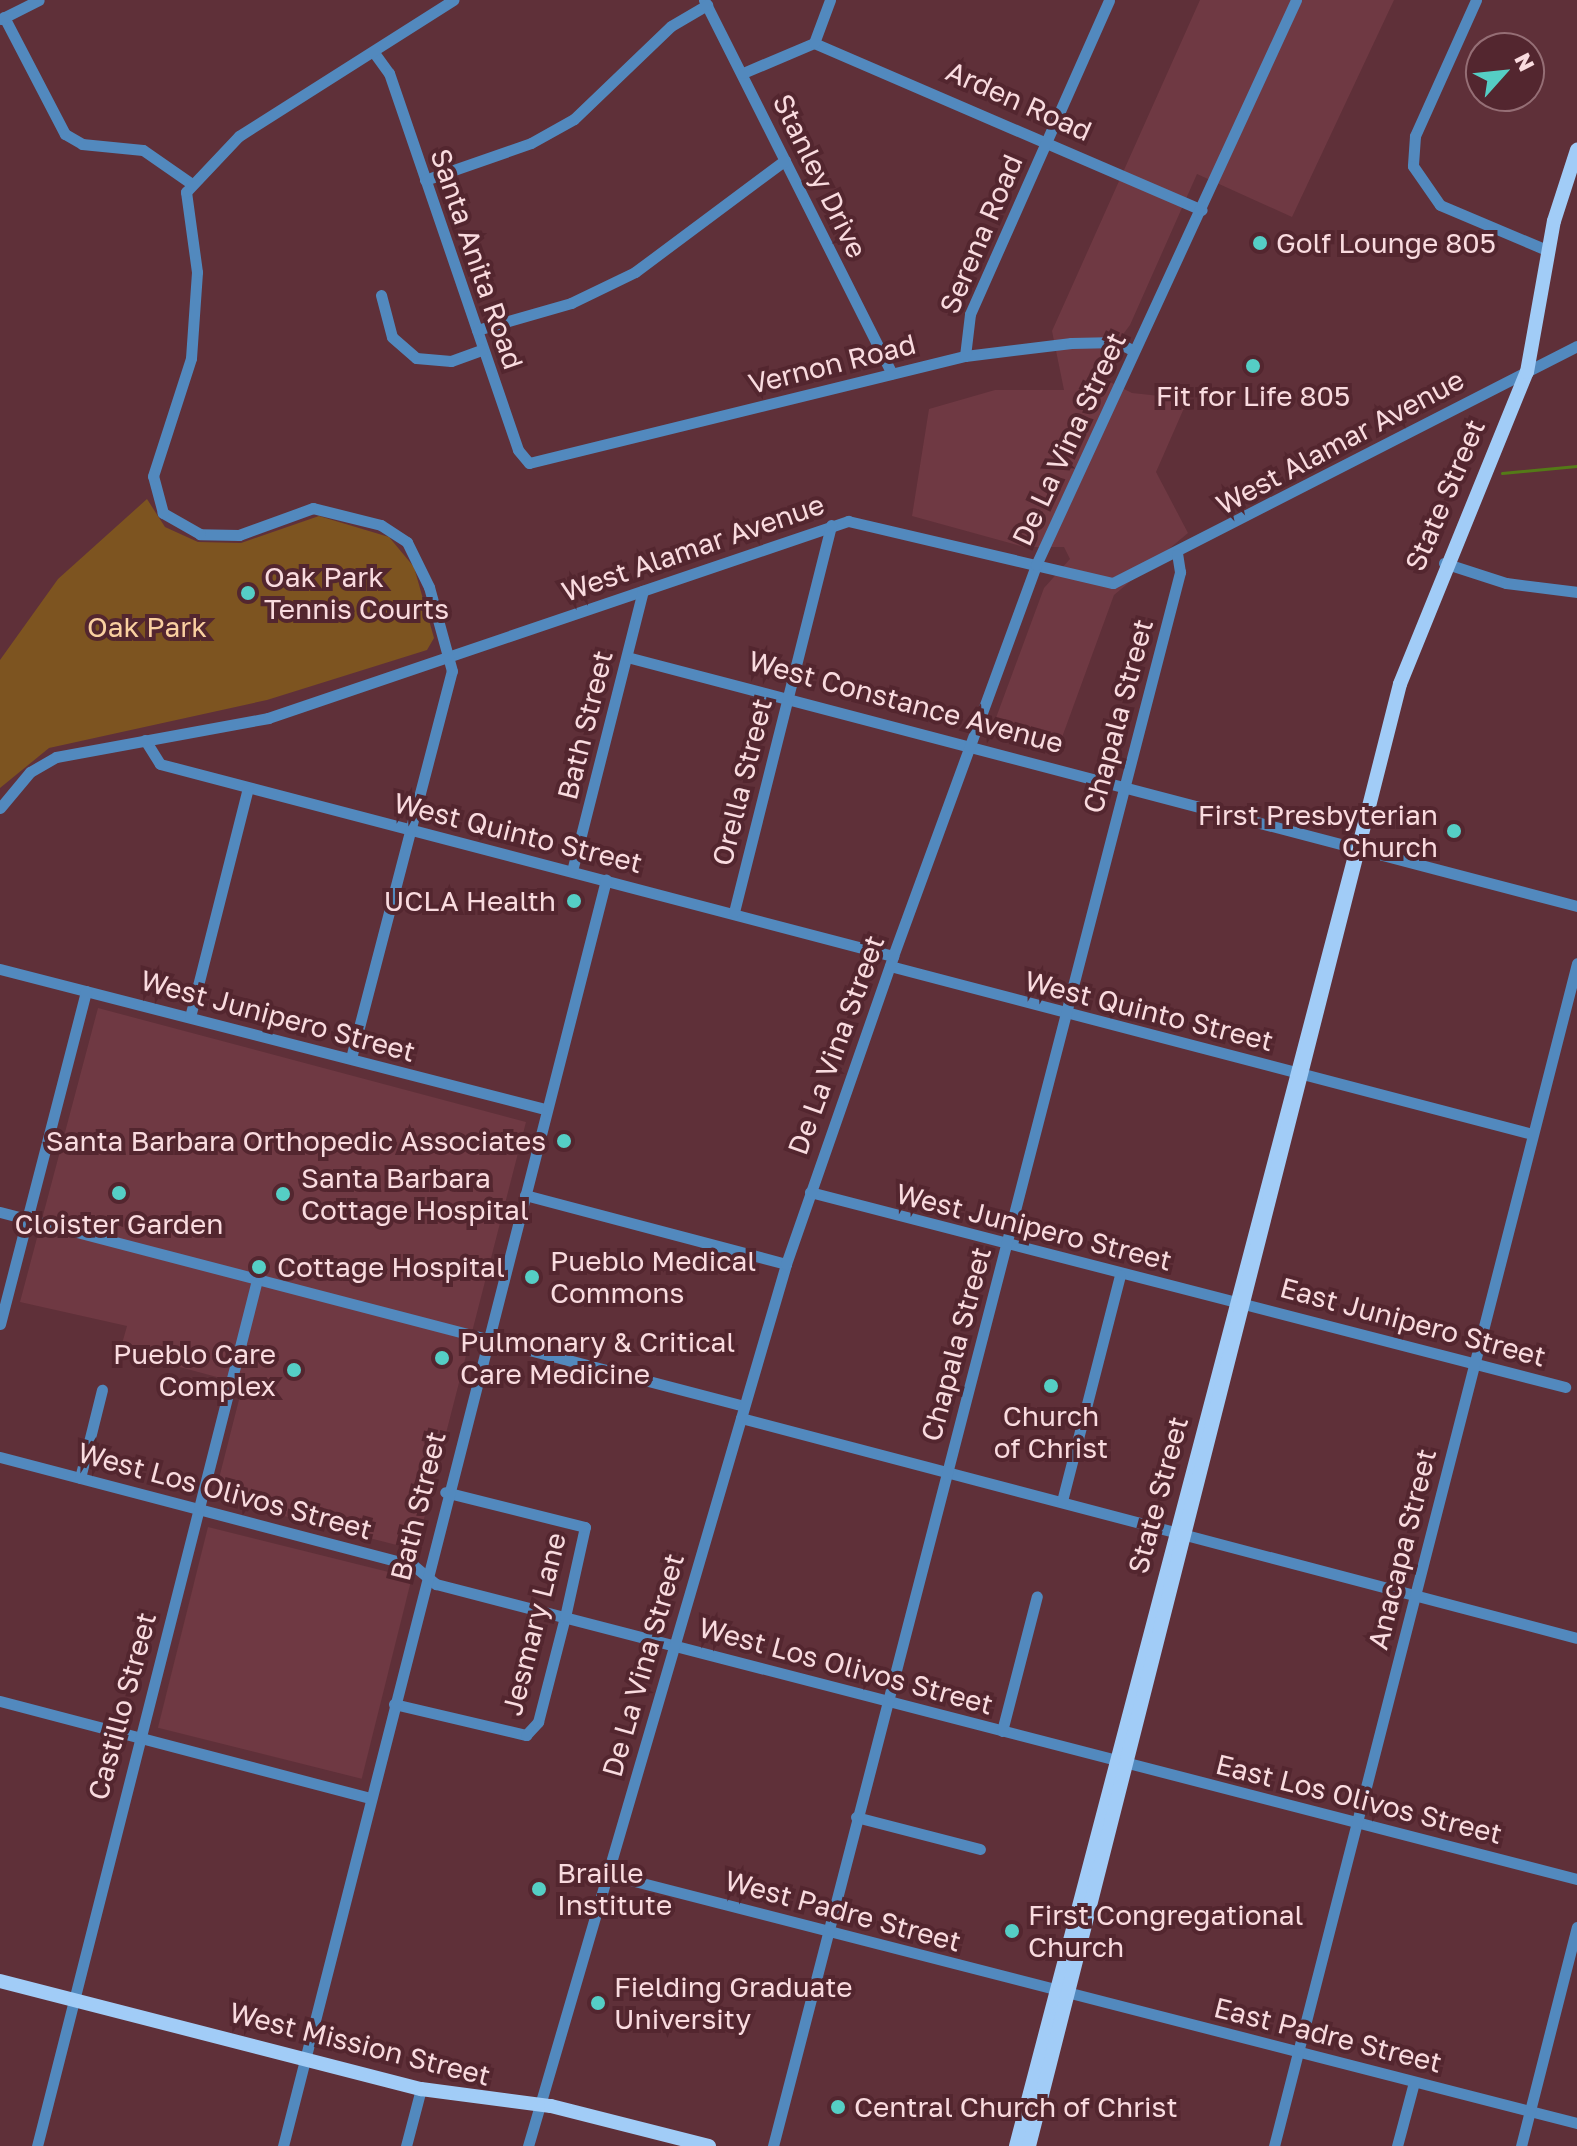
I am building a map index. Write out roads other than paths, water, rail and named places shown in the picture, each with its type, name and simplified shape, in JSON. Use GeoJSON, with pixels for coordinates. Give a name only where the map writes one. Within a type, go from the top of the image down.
{"type":"FeatureCollection","features":[{"type":"Feature","properties":{"kind":"main road","name":"State Street"},"geometry":{"type":"LineString","coordinates":[[1029,2146],[1063,1991],[1400,684],[1444,563],[1527,372],[1549,251],[1577,150]]}},
{"type":"Feature","properties":{"kind":"main road","name":"West Mission Street"},"geometry":{"type":"LineString","coordinates":[[0,1981],[421,2089],[537,2107],[709,2146]]}},
{"type":"Feature","properties":{"kind":"main road","name":"State Street"},"geometry":{"type":"LineString","coordinates":[[1016,2146],[1063,1991]]}},
{"type":"Feature","properties":{"kind":"street"},"geometry":{"type":"LineString","coordinates":[[39,0],[2,18],[65,134],[89,145],[143,150],[192,184]]}},
{"type":"Feature","properties":{"kind":"street"},"geometry":{"type":"LineString","coordinates":[[351,1058],[451,659],[421,564],[393,530],[313,508],[252,532],[213,536],[175,525],[160,509],[154,469],[181,404],[194,330],[196,262],[183,201],[192,184],[259,122],[375,54],[453,0]]}},
{"type":"Feature","properties":{"kind":"street"},"geometry":{"type":"LineString","coordinates":[[743,73],[814,43],[830,0]]}},
{"type":"Feature","properties":{"kind":"street","name":"Serena Road"},"geometry":{"type":"LineString","coordinates":[[965,356],[970,314],[1109,0]]}},
{"type":"Feature","properties":{"kind":"street","name":"De La Vina Street"},"geometry":{"type":"LineString","coordinates":[[528,2146],[786,1264],[892,961],[1036,565],[1296,0]]}},
{"type":"Feature","properties":{"kind":"street"},"geometry":{"type":"LineString","coordinates":[[1476,0],[1415,136],[1413,166],[1440,205],[1549,251]]}},
{"type":"Feature","properties":{"kind":"street"},"geometry":{"type":"LineString","coordinates":[[425,180],[531,143],[574,119],[671,26],[706,2]]}},
{"type":"Feature","properties":{"kind":"street","name":"Stanley Drive"},"geometry":{"type":"LineString","coordinates":[[706,2],[892,373]]}},
{"type":"Feature","properties":{"kind":"street","name":"Arden Road"},"geometry":{"type":"LineString","coordinates":[[814,43],[1047,139],[1202,210]]}},
{"type":"Feature","properties":{"kind":"street","name":"Santa Anita Road"},"geometry":{"type":"LineString","coordinates":[[375,54],[389,73],[521,456],[545,463]]}},
{"type":"Feature","properties":{"kind":"street"},"geometry":{"type":"LineString","coordinates":[[477,330],[571,303],[635,272],[785,160]]}},
{"type":"Feature","properties":{"kind":"street"},"geometry":{"type":"LineString","coordinates":[[381,295],[392,337],[416,358],[451,361],[482,350]]}},
{"type":"Feature","properties":{"kind":"street","name":"Vernon Road"},"geometry":{"type":"LineString","coordinates":[[545,463],[965,356],[1071,343],[1117,342],[1134,351]]}},
{"type":"Feature","properties":{"kind":"street","name":"West Alamar Avenue"},"geometry":{"type":"LineString","coordinates":[[0,808],[43,763],[145,740],[268,718],[451,659],[831,525],[863,521],[1113,583],[1177,554],[1577,346]]}},
{"type":"Feature","properties":{"kind":"street","name":"Orella Street"},"geometry":{"type":"LineString","coordinates":[[734,912],[831,525]]}},
{"type":"Feature","properties":{"kind":"street","name":"Chapala Street"},"geometry":{"type":"LineString","coordinates":[[773,2146],[1180,572],[1177,554]]}},
{"type":"Feature","properties":{"kind":"street"},"geometry":{"type":"LineString","coordinates":[[1444,563],[1506,583],[1577,592]]}},
{"type":"Feature","properties":{"kind":"street","name":"Bath Street"},"geometry":{"type":"LineString","coordinates":[[572,871],[643,591]]}},
{"type":"Feature","properties":{"kind":"street","name":"West Constance Avenue"},"geometry":{"type":"LineString","coordinates":[[627,657],[1358,843],[1577,906]]}},
{"type":"Feature","properties":{"kind":"street","name":"West Quinto Street"},"geometry":{"type":"LineString","coordinates":[[145,740],[154,762],[734,912],[1066,1012],[1532,1134]]}},
{"type":"Feature","properties":{"kind":"street"},"geometry":{"type":"LineString","coordinates":[[190,1017],[248,788]]}},
{"type":"Feature","properties":{"kind":"street","name":"Bath Street"},"geometry":{"type":"LineString","coordinates":[[283,2146],[445,1492],[606,880]]}},
{"type":"Feature","properties":{"kind":"street","name":"Anacapa Street"},"geometry":{"type":"LineString","coordinates":[[1274,2146],[1577,963]]}},
{"type":"Feature","properties":{"kind":"street","name":"West Junipero Street"},"geometry":{"type":"LineString","coordinates":[[0,969],[545,1109]]}},
{"type":"Feature","properties":{"kind":"street"},"geometry":{"type":"LineString","coordinates":[[0,1324],[86,991]]}},
{"type":"Feature","properties":{"kind":"street","name":"West Junipero Street"},"geometry":{"type":"LineString","coordinates":[[810,1192],[1006,1246],[1242,1302]]}},
{"type":"Feature","properties":{"kind":"street"},"geometry":{"type":"LineString","coordinates":[[525,1195],[786,1264]]}},
{"type":"Feature","properties":{"kind":"street"},"geometry":{"type":"LineString","coordinates":[[0,1212],[485,1339],[947,1473],[1577,1638]]}},
{"type":"Feature","properties":{"kind":"street"},"geometry":{"type":"LineString","coordinates":[[1062,1501],[1120,1275]]}},
{"type":"Feature","properties":{"kind":"street","name":"Castillo Street"},"geometry":{"type":"LineString","coordinates":[[37,2146],[137,1737],[257,1280]]}},
{"type":"Feature","properties":{"kind":"street","name":"East Junipero Street"},"geometry":{"type":"LineString","coordinates":[[1242,1302],[1565,1387]]}},
{"type":"Feature","properties":{"kind":"street"},"geometry":{"type":"LineString","coordinates":[[80,1478],[102,1390]]}},
{"type":"Feature","properties":{"kind":"street","name":"West Los Olivos Street"},"geometry":{"type":"LineString","coordinates":[[0,1457],[413,1565],[436,1584],[1122,1763]]}},
{"type":"Feature","properties":{"kind":"street","name":"Jesmary Lane"},"geometry":{"type":"LineString","coordinates":[[394,1704],[526,1735],[538,1722],[565,1617],[585,1527],[445,1492]]}},
{"type":"Feature","properties":{"kind":"street"},"geometry":{"type":"LineString","coordinates":[[1002,1731],[1037,1596]]}},
{"type":"Feature","properties":{"kind":"street"},"geometry":{"type":"LineString","coordinates":[[0,1701],[370,1798]]}},
{"type":"Feature","properties":{"kind":"street","name":"East Los Olivos Street"},"geometry":{"type":"LineString","coordinates":[[1122,1763],[1577,1879]]}},
{"type":"Feature","properties":{"kind":"street"},"geometry":{"type":"LineString","coordinates":[[856,1817],[980,1849]]}},
{"type":"Feature","properties":{"kind":"street","name":"West Padre Street"},"geometry":{"type":"LineString","coordinates":[[607,1874],[1063,1991]]}},
{"type":"Feature","properties":{"kind":"street"},"geometry":{"type":"LineString","coordinates":[[1521,2146],[1577,1927]]}},
{"type":"Feature","properties":{"kind":"street","name":"East Padre Street"},"geometry":{"type":"LineString","coordinates":[[1063,1991],[1577,2123]]}},
{"type":"Feature","properties":{"kind":"street"},"geometry":{"type":"LineString","coordinates":[[1397,2146],[1414,2082]]}},
{"type":"Feature","properties":{"kind":"street"},"geometry":{"type":"LineString","coordinates":[[406,2146],[421,2089]]}},
{"type":"Feature","properties":{"kind":"waterway"},"geometry":{"type":"LineString","coordinates":[[1502,473],[1577,466]]}},
{"type":"Feature","properties":{"kind":"place","name":"Golf Lounge 805"},"geometry":{"type":"Point","coordinates":[1260,243]}},
{"type":"Feature","properties":{"kind":"place","name":"Fit for Life 805"},"geometry":{"type":"Point","coordinates":[1253,366]}},
{"type":"Feature","properties":{"kind":"place","name":"Oak Park Tennis Courts"},"geometry":{"type":"Point","coordinates":[248,593]}},
{"type":"Feature","properties":{"kind":"place","name":"First Presbyterian Church"},"geometry":{"type":"Point","coordinates":[1454,831]}},
{"type":"Feature","properties":{"kind":"place","name":"UCLA Health"},"geometry":{"type":"Point","coordinates":[574,901]}},
{"type":"Feature","properties":{"kind":"place","name":"Santa Barbara Orthopedic Associates"},"geometry":{"type":"Point","coordinates":[564,1141]}},
{"type":"Feature","properties":{"kind":"place","name":"Cloister Garden"},"geometry":{"type":"Point","coordinates":[119,1193]}},
{"type":"Feature","properties":{"kind":"place","name":"Santa Barbara Cottage Hospital"},"geometry":{"type":"Point","coordinates":[283,1194]}},
{"type":"Feature","properties":{"kind":"place","name":"Cottage Hospital"},"geometry":{"type":"Point","coordinates":[259,1267]}},
{"type":"Feature","properties":{"kind":"place","name":"Pueblo Medical Commons"},"geometry":{"type":"Point","coordinates":[532,1277]}},
{"type":"Feature","properties":{"kind":"place","name":"Pulmonary & Critical Care Medicine"},"geometry":{"type":"Point","coordinates":[442,1358]}},
{"type":"Feature","properties":{"kind":"place","name":"Pueblo Care Complex"},"geometry":{"type":"Point","coordinates":[294,1370]}},
{"type":"Feature","properties":{"kind":"place","name":"Church of Christ"},"geometry":{"type":"Point","coordinates":[1051,1386]}},
{"type":"Feature","properties":{"kind":"place","name":"Braille Institute"},"geometry":{"type":"Point","coordinates":[539,1889]}},
{"type":"Feature","properties":{"kind":"place","name":"First Congregational Church"},"geometry":{"type":"Point","coordinates":[1012,1931]}},
{"type":"Feature","properties":{"kind":"place","name":"Fielding Graduate University"},"geometry":{"type":"Point","coordinates":[598,2003]}},
{"type":"Feature","properties":{"kind":"place","name":"Central Church of Christ"},"geometry":{"type":"Point","coordinates":[838,2107]}},
{"type":"Feature","properties":{"kind":"park label","name":"Oak Park"},"geometry":{"type":"Point","coordinates":[147,627]}}]}
